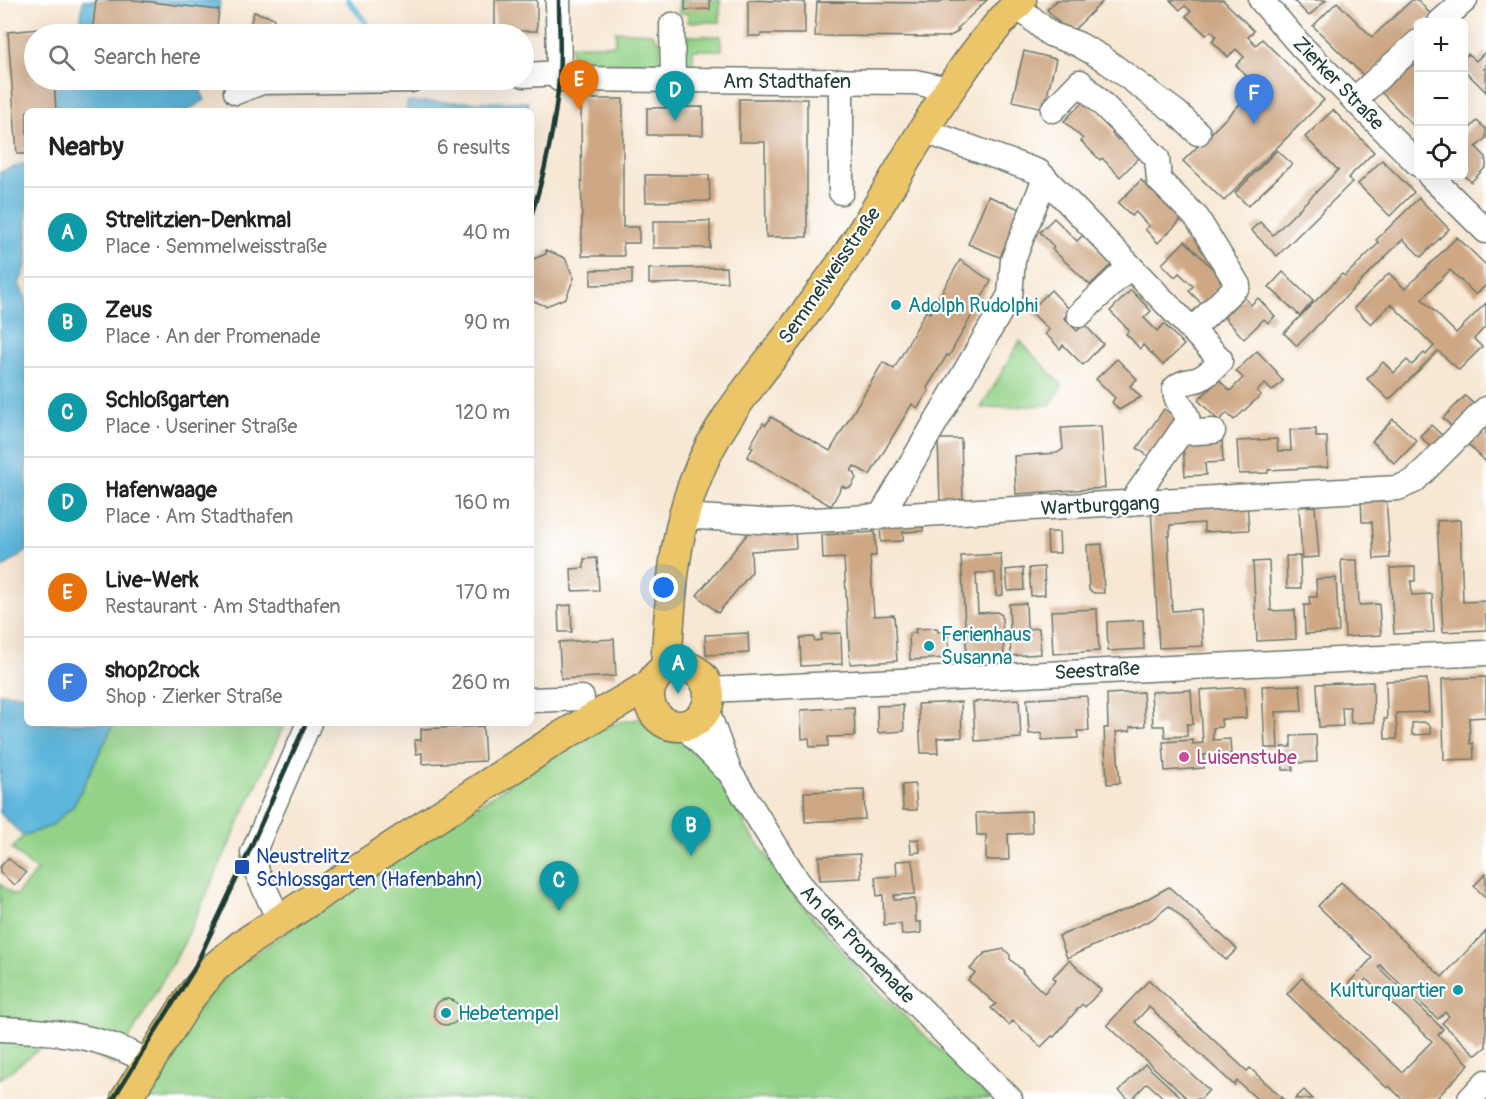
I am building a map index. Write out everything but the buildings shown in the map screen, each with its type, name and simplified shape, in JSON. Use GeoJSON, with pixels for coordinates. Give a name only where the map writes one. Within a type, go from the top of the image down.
{"type":"FeatureCollection","features":[{"type":"Feature","properties":{"kind":"main road","name":"Semmelweisstraße"},"geometry":{"type":"LineString","coordinates":[[656,686],[673,566],[683,516],[696,478],[712,443],[745,389],[786,339],[838,268],[948,89],[992,31],[1019,3]]}},
{"type":"Feature","properties":{"kind":"main road","name":"Semmelweisstraße"},"geometry":{"type":"LineString","coordinates":[[673,566],[678,623],[699,699]]}},
{"type":"Feature","properties":{"kind":"main road"},"geometry":{"type":"LineString","coordinates":[[126,1099],[191,996],[214,968],[242,945],[557,739],[591,705],[656,686],[681,667],[699,699],[668,724],[656,716],[656,686]]}},
{"type":"Feature","properties":{"kind":"street"},"geometry":{"type":"LineString","coordinates":[[558,0],[561,73]]}},
{"type":"Feature","properties":{"kind":"street","name":"Zierker Straße"},"geometry":{"type":"LineString","coordinates":[[1261,0],[1301,46],[1414,159]]}},
{"type":"Feature","properties":{"kind":"street"},"geometry":{"type":"LineString","coordinates":[[1445,18],[1465,0]]}},
{"type":"Feature","properties":{"kind":"street"},"geometry":{"type":"LineString","coordinates":[[1019,3],[1050,34],[1077,44],[1101,57],[1177,113],[1198,133]]}},
{"type":"Feature","properties":{"kind":"street"},"geometry":{"type":"LineString","coordinates":[[672,25],[673,80]]}},
{"type":"Feature","properties":{"kind":"street"},"geometry":{"type":"LineString","coordinates":[[1354,100],[1414,46]]}},
{"type":"Feature","properties":{"kind":"street","name":"Am Stadthafen"},"geometry":{"type":"LineString","coordinates":[[534,74],[561,73],[559,79],[915,82],[948,89]]}},
{"type":"Feature","properties":{"kind":"street"},"geometry":{"type":"LineString","coordinates":[[841,81],[841,192]]}},
{"type":"Feature","properties":{"kind":"street"},"geometry":{"type":"LineString","coordinates":[[1053,110],[1080,82],[1157,158],[1160,180],[1197,218],[1238,285],[1192,330]]}},
{"type":"Feature","properties":{"kind":"street"},"geometry":{"type":"LineString","coordinates":[[236,92],[241,90]]}},
{"type":"Feature","properties":{"kind":"street"},"geometry":{"type":"LineString","coordinates":[[922,130],[1039,172],[1221,360],[1208,374],[1199,379],[1180,383],[1175,388],[1175,394],[1187,412],[1188,422],[1130,504]]}},
{"type":"Feature","properties":{"kind":"street"},"geometry":{"type":"LineString","coordinates":[[880,517],[1007,301],[1011,292],[1013,260],[1045,178]]}},
{"type":"Feature","properties":{"kind":"street"},"geometry":{"type":"LineString","coordinates":[[1434,180],[1486,231]]}},
{"type":"Feature","properties":{"kind":"street"},"geometry":{"type":"LineString","coordinates":[[1079,315],[1130,266]]}},
{"type":"Feature","properties":{"kind":"street","name":"Wartburggang"},"geometry":{"type":"LineString","coordinates":[[683,516],[777,522],[1398,488],[1414,481],[1486,409]]}},
{"type":"Feature","properties":{"kind":"street"},"geometry":{"type":"LineString","coordinates":[[1180,433],[1213,431]]}},
{"type":"Feature","properties":{"kind":"street","name":"Seestraße"},"geometry":{"type":"LineString","coordinates":[[699,699],[1486,653]]}},
{"type":"Feature","properties":{"kind":"street","name":"An der Promenade"},"geometry":{"type":"LineString","coordinates":[[699,699],[729,771],[798,882],[813,900],[1010,1099]]}},
{"type":"Feature","properties":{"kind":"street"},"geometry":{"type":"LineString","coordinates":[[534,700],[591,705]]}},
{"type":"Feature","properties":{"kind":"street"},"geometry":{"type":"LineString","coordinates":[[279,920],[257,872],[253,853],[308,726]]}},
{"type":"Feature","properties":{"kind":"street"},"geometry":{"type":"LineString","coordinates":[[0,1029],[54,1031],[91,1039],[141,1057],[149,1063]]}},
{"type":"Feature","properties":{"kind":"street"},"geometry":{"type":"LineString","coordinates":[[1470,1099],[1486,1082]]}},
{"type":"Feature","properties":{"kind":"green space"},"geometry":{"type":"Polygon","coordinates":[[[679,0],[720,0],[720,22],[688,22],[688,13],[679,13],[679,0]]]}},
{"type":"Feature","properties":{"kind":"green space"},"geometry":{"type":"Polygon","coordinates":[[[616,31],[652,33],[661,44],[660,59],[656,63],[583,62],[572,56],[570,45],[615,45],[616,31]]]}},
{"type":"Feature","properties":{"kind":"green space"},"geometry":{"type":"Polygon","coordinates":[[[685,36],[721,36],[722,50],[693,50],[693,65],[684,62],[679,41],[685,36]]]}},
{"type":"Feature","properties":{"kind":"green space"},"geometry":{"type":"Polygon","coordinates":[[[1020,341],[1062,385],[1050,405],[981,408],[1020,341]]]}},
{"type":"Feature","properties":{"kind":"green space"},"geometry":{"type":"Polygon","coordinates":[[[638,719],[658,726],[718,770],[748,830],[803,906],[873,986],[991,1099],[135,1099],[183,1025],[232,969],[582,736],[620,722],[638,719]]]}},
{"type":"Feature","properties":{"kind":"green space"},"geometry":{"type":"Polygon","coordinates":[[[113,726],[284,726],[183,945],[114,1065],[54,1038],[0,1079],[0,884],[15,896],[37,871],[12,849],[23,836],[51,825],[74,805],[113,726]]]}},
{"type":"Feature","properties":{"kind":"water"},"geometry":{"type":"Polygon","coordinates":[[[83,0],[220,0],[217,24],[80,24],[83,0]]]}},
{"type":"Feature","properties":{"kind":"water"},"geometry":{"type":"Polygon","coordinates":[[[55,90],[200,90],[205,100],[191,108],[56,108],[55,90]]]}},
{"type":"Feature","properties":{"kind":"water"},"geometry":{"type":"Polygon","coordinates":[[[407,102],[528,102],[528,108],[407,108],[407,102]]]}},
{"type":"Feature","properties":{"kind":"water"},"geometry":{"type":"Polygon","coordinates":[[[24,164],[24,271],[19,284],[24,295],[24,553],[0,569],[0,172],[24,164]]]}},
{"type":"Feature","properties":{"kind":"water"},"geometry":{"type":"Polygon","coordinates":[[[0,693],[24,695],[24,726],[113,726],[74,805],[51,826],[23,836],[0,813],[0,693]]]}},
{"type":"Feature","properties":{"kind":"waterway"},"geometry":{"type":"LineString","coordinates":[[348,0],[367,24]]}},
{"type":"Feature","properties":{"kind":"railway"},"geometry":{"type":"LineString","coordinates":[[534,207],[545,167],[559,79],[559,0]]}},
{"type":"Feature","properties":{"kind":"railway"},"geometry":{"type":"LineString","coordinates":[[113,1099],[193,971],[305,726]]}},
{"type":"Feature","properties":{"kind":"place","name":"Live-Werk"},"geometry":{"type":"Point","coordinates":[579,110]}},
{"type":"Feature","properties":{"kind":"place","name":"Hafenwaage"},"geometry":{"type":"Point","coordinates":[675,121]}},
{"type":"Feature","properties":{"kind":"place","name":"shop2rock"},"geometry":{"type":"Point","coordinates":[1254,124]}},
{"type":"Feature","properties":{"kind":"place","name":"Adolph Rudolphi"},"geometry":{"type":"Point","coordinates":[896,305]}},
{"type":"Feature","properties":{"kind":"place","name":"Ferienhaus Susanna"},"geometry":{"type":"Point","coordinates":[929,646]}},
{"type":"Feature","properties":{"kind":"place","name":"Strelitzien-Denkmal"},"geometry":{"type":"Point","coordinates":[678,694]}},
{"type":"Feature","properties":{"kind":"place","name":"Luisenstube"},"geometry":{"type":"Point","coordinates":[1184,757]}},
{"type":"Feature","properties":{"kind":"place","name":"Zeus"},"geometry":{"type":"Point","coordinates":[691,856]}},
{"type":"Feature","properties":{"kind":"place","name":"Neustrelitz Schlossgarten (Hafenbahn)"},"geometry":{"type":"Point","coordinates":[242,867]}},
{"type":"Feature","properties":{"kind":"place","name":"Schloßgarten"},"geometry":{"type":"Point","coordinates":[559,911]}},
{"type":"Feature","properties":{"kind":"place","name":"Kulturquartier"},"geometry":{"type":"Point","coordinates":[1458,990]}},
{"type":"Feature","properties":{"kind":"place","name":"Hebetempel"},"geometry":{"type":"Point","coordinates":[446,1013]}}]}
